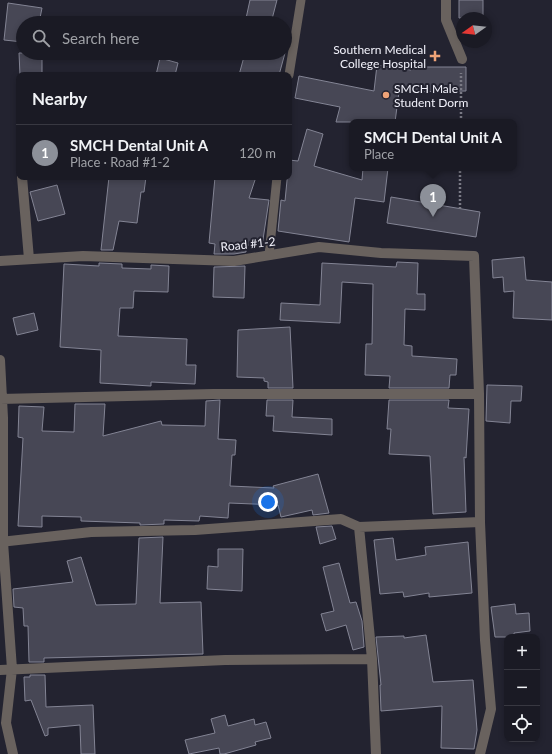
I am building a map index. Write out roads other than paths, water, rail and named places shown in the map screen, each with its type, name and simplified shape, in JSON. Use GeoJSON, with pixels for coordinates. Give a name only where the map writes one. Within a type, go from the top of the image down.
{"type":"FeatureCollection","features":[{"type":"Feature","properties":{"kind":"street"},"geometry":{"type":"LineString","coordinates":[[446,0],[446,20],[462,58]]}},
{"type":"Feature","properties":{"kind":"street"},"geometry":{"type":"LineString","coordinates":[[22,180],[29,259]]}},
{"type":"Feature","properties":{"kind":"street","name":"Road #1-2"},"geometry":{"type":"LineString","coordinates":[[0,261],[83,256],[234,261],[319,247],[381,253],[474,256],[479,394]]}},
{"type":"Feature","properties":{"kind":"street"},"geometry":{"type":"LineString","coordinates":[[0,360],[1,542],[12,669],[6,722],[13,754]]}},
{"type":"Feature","properties":{"kind":"street"},"geometry":{"type":"LineString","coordinates":[[1,399],[213,394],[479,394],[480,522],[485,640],[491,709],[480,754]]}},
{"type":"Feature","properties":{"kind":"street"},"geometry":{"type":"LineString","coordinates":[[1,542],[90,532],[195,530],[341,519],[359,527],[480,522]]}},
{"type":"Feature","properties":{"kind":"street"},"geometry":{"type":"LineString","coordinates":[[359,527],[372,659],[376,754]]}},
{"type":"Feature","properties":{"kind":"street"},"geometry":{"type":"LineString","coordinates":[[0,670],[225,660],[372,659]]}},
{"type":"Feature","properties":{"kind":"lane"},"geometry":{"type":"LineString","coordinates":[[292,56],[301,0]]}},
{"type":"Feature","properties":{"kind":"lane"},"geometry":{"type":"LineString","coordinates":[[289,72],[291,60]]}},
{"type":"Feature","properties":{"kind":"lane"},"geometry":{"type":"LineString","coordinates":[[269,255],[277,180]]}},
{"type":"Feature","properties":{"kind":"place","name":"Southern Medical College Hospital"},"geometry":{"type":"Point","coordinates":[435,56]}},
{"type":"Feature","properties":{"kind":"place","name":"SMCH Male Student Dorm"},"geometry":{"type":"Point","coordinates":[386,95]}},
{"type":"Feature","properties":{"kind":"place","name":"SMCH Dental Unit A"},"geometry":{"type":"Point","coordinates":[433,217]}}]}
